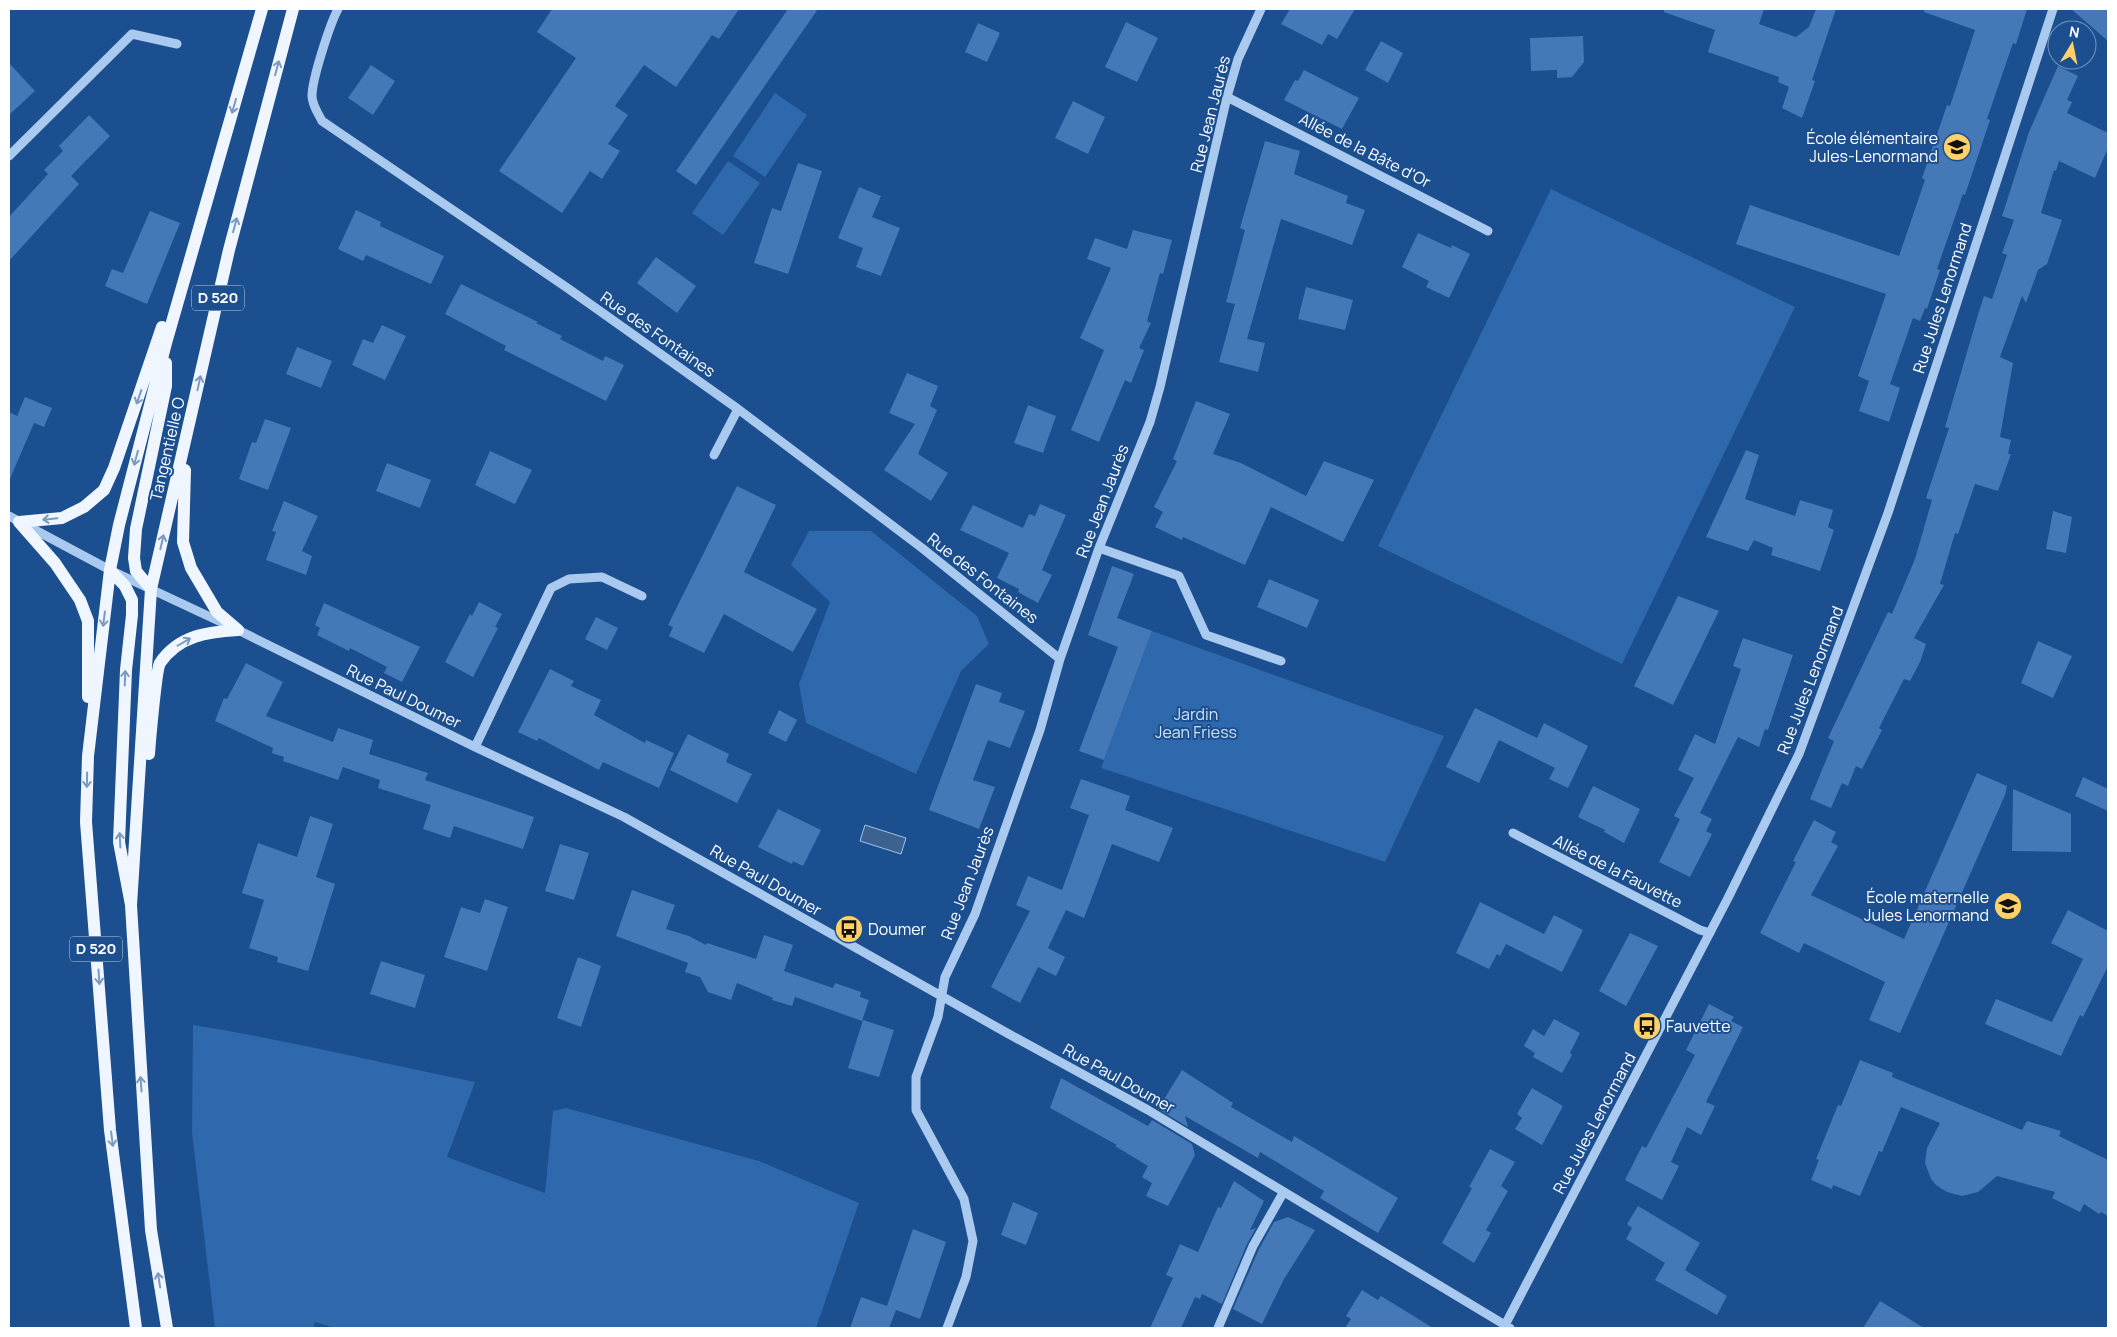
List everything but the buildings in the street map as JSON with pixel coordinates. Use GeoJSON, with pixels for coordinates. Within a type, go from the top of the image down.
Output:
{"type":"FeatureCollection","features":[{"type":"Feature","properties":{"kind":"main road","name":"Tangentielle O"},"geometry":{"type":"LineString","coordinates":[[110,570],[119,525],[166,343],[262,9]]}},
{"type":"Feature","properties":{"kind":"main road","name":"Tangentielle O"},"geometry":{"type":"LineString","coordinates":[[131,905],[151,589],[186,444],[228,250],[293,9]]}},
{"type":"Feature","properties":{"kind":"main road","name":"D 520"},"geometry":{"type":"LineString","coordinates":[[14,519],[62,518],[84,507],[104,490],[114,468],[181,272],[198,237]]}},
{"type":"Feature","properties":{"kind":"main road","name":"D 520"},"geometry":{"type":"LineString","coordinates":[[151,589],[136,571],[134,558],[135,539],[166,386],[166,343]]}},
{"type":"Feature","properties":{"kind":"main road"},"geometry":{"type":"LineString","coordinates":[[186,444],[183,542],[191,568],[216,612],[238,630]]}},
{"type":"Feature","properties":{"kind":"main road","name":"D 520"},"geometry":{"type":"LineString","coordinates":[[14,519],[68,580],[80,600],[88,621],[86,822],[110,1130],[136,1328]]}},
{"type":"Feature","properties":{"kind":"main road","name":"D 520"},"geometry":{"type":"LineString","coordinates":[[88,756],[110,570]]}},
{"type":"Feature","properties":{"kind":"main road","name":"D 520"},"geometry":{"type":"LineString","coordinates":[[110,570],[125,586],[132,600],[126,670],[119,842],[131,905],[151,1230],[167,1328]]}},
{"type":"Feature","properties":{"kind":"main road"},"geometry":{"type":"LineString","coordinates":[[131,905],[159,664],[186,640],[206,632],[238,630]]}},
{"type":"Feature","properties":{"kind":"street","name":"Rue des Fontaines"},"geometry":{"type":"LineString","coordinates":[[338,9],[332,20],[313,84],[312,97],[322,121],[566,287],[738,409],[922,548],[1060,659]]}},
{"type":"Feature","properties":{"kind":"street","name":"Rue Jean Jaurès"},"geometry":{"type":"LineString","coordinates":[[947,1328],[966,1276],[974,1241],[964,1199],[916,1110],[916,1077],[938,1017],[945,977],[975,914],[1040,730],[1060,659],[1099,548],[1150,422],[1227,97],[1238,59],[1261,9]]}},
{"type":"Feature","properties":{"kind":"street","name":"Rue Jules Lenormand"},"geometry":{"type":"LineString","coordinates":[[1508,1326],[1710,934],[1803,744],[1888,513],[2053,9]]}},
{"type":"Feature","properties":{"kind":"street"},"geometry":{"type":"LineString","coordinates":[[9,156],[132,34],[177,44]]}},
{"type":"Feature","properties":{"kind":"street","name":"Allée de la Bâte d'Or"},"geometry":{"type":"LineString","coordinates":[[1227,97],[1488,231]]}},
{"type":"Feature","properties":{"kind":"street"},"geometry":{"type":"LineString","coordinates":[[714,455],[738,409]]}},
{"type":"Feature","properties":{"kind":"street","name":"Rue Paul Doumer"},"geometry":{"type":"LineString","coordinates":[[14,519],[110,570],[624,817],[1148,1110],[1283,1193],[1508,1326]]}},
{"type":"Feature","properties":{"kind":"street"},"geometry":{"type":"LineString","coordinates":[[1099,548],[1179,576],[1206,635],[1282,661]]}},
{"type":"Feature","properties":{"kind":"street"},"geometry":{"type":"LineString","coordinates":[[475,747],[551,588],[569,579],[602,577],[642,596]]}},
{"type":"Feature","properties":{"kind":"street","name":"Allée de la Fauvette"},"geometry":{"type":"LineString","coordinates":[[1513,833],[1710,934]]}},
{"type":"Feature","properties":{"kind":"street"},"geometry":{"type":"LineString","coordinates":[[1218,1328],[1254,1246],[1283,1193]]}},
{"type":"Feature","properties":{"kind":"green space"},"geometry":{"type":"Polygon","coordinates":[[[775,93],[807,115],[765,177],[733,156],[775,93]]]}},
{"type":"Feature","properties":{"kind":"green space"},"geometry":{"type":"Polygon","coordinates":[[[728,161],[760,183],[723,235],[692,213],[728,161]]]}},
{"type":"Feature","properties":{"kind":"green space"},"geometry":{"type":"Polygon","coordinates":[[[1551,189],[1795,307],[1622,664],[1378,546],[1551,189]]]}},
{"type":"Feature","properties":{"kind":"green space"},"geometry":{"type":"Polygon","coordinates":[[[809,531],[871,531],[977,616],[989,644],[961,671],[916,774],[806,723],[799,684],[830,602],[791,565],[809,531]]]}},
{"type":"Feature","properties":{"kind":"green space","name":"Jardin Jean Friess"},"geometry":{"type":"Polygon","coordinates":[[[1152,631],[1444,736],[1385,862],[1101,768],[1152,631]]]}},
{"type":"Feature","properties":{"kind":"green space"},"geometry":{"type":"Polygon","coordinates":[[[193,1025],[475,1082],[447,1157],[545,1193],[553,1111],[566,1108],[759,1161],[859,1203],[816,1328],[335,1328],[315,1322],[313,1328],[215,1328],[192,1133],[193,1025]]]}},
{"type":"Feature","properties":{"kind":"shaded area"},"geometry":{"type":"Polygon","coordinates":[[[865,825],[906,838],[901,854],[860,841],[865,825]]]}},
{"type":"Feature","properties":{"kind":"place","name":"École élémentaire Jules-Lenormand"},"geometry":{"type":"Point","coordinates":[1957,147]}},
{"type":"Feature","properties":{"kind":"place","name":"École maternelle Jules Lenormand"},"geometry":{"type":"Point","coordinates":[2008,906]}},
{"type":"Feature","properties":{"kind":"place","name":"Doumer"},"geometry":{"type":"Point","coordinates":[849,929]}},
{"type":"Feature","properties":{"kind":"place","name":"Fauvette"},"geometry":{"type":"Point","coordinates":[1647,1026]}}]}
